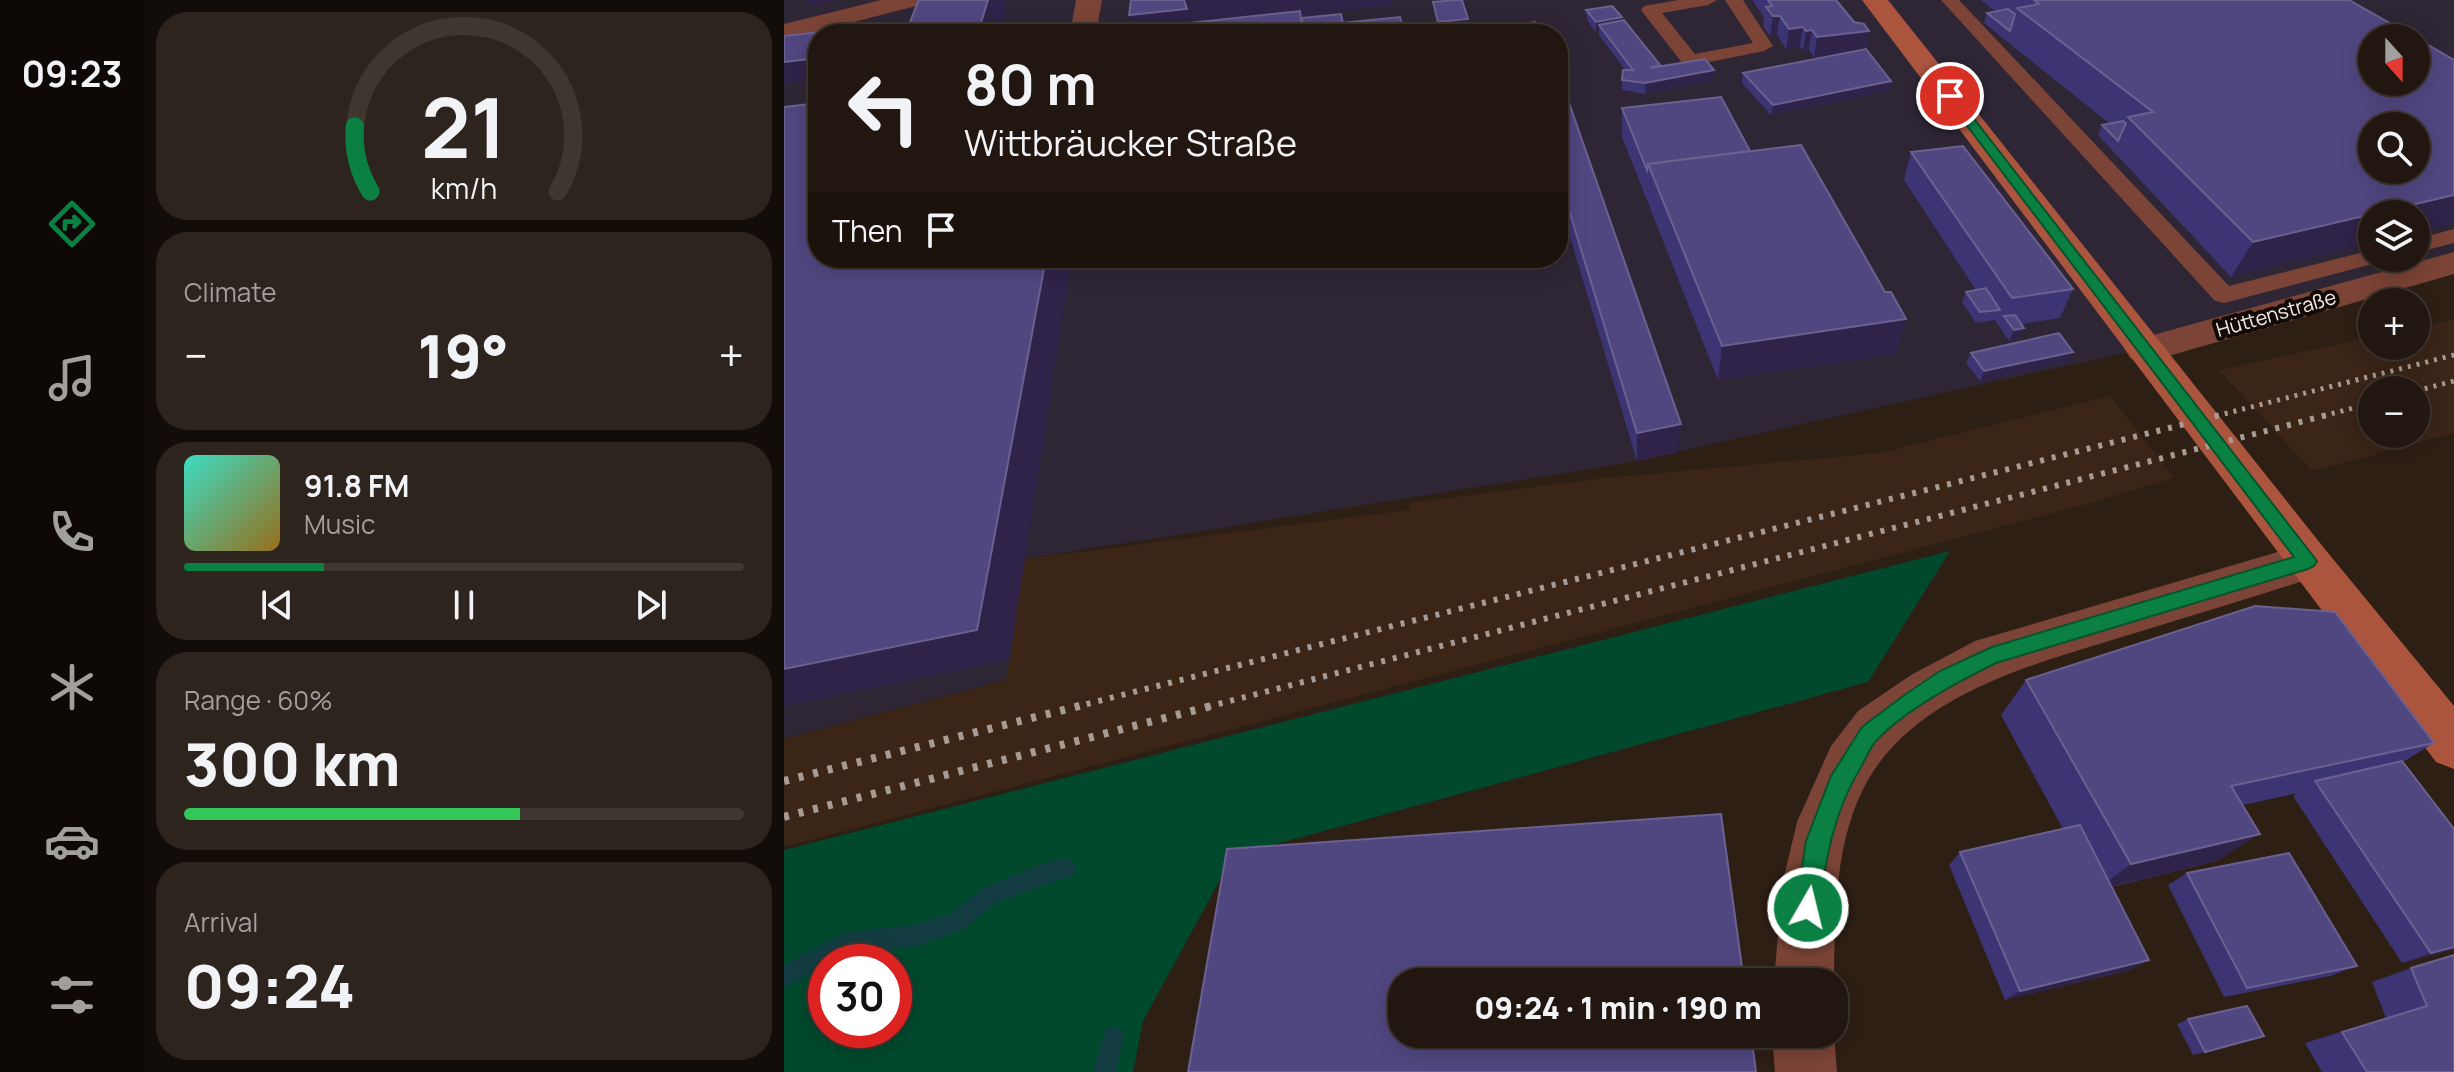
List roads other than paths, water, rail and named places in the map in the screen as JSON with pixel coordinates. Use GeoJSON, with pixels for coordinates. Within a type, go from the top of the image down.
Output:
{"type":"FeatureCollection","features":[{"type":"Feature","properties":{"kind":"main road"},"geometry":{"type":"LineString","coordinates":[[1875,0],[2454,745]]}},
{"type":"Feature","properties":{"kind":"street"},"geometry":{"type":"LineString","coordinates":[[816,24],[911,0]]}},
{"type":"Feature","properties":{"kind":"street"},"geometry":{"type":"LineString","coordinates":[[1085,24],[1089,0]]}},
{"type":"Feature","properties":{"kind":"street"},"geometry":{"type":"LineString","coordinates":[[784,32],[808,26]]}},
{"type":"Feature","properties":{"kind":"street","name":"Hüttenstraße"},"geometry":{"type":"LineString","coordinates":[[2144,350],[2454,263]]}},
{"type":"Feature","properties":{"kind":"street"},"geometry":{"type":"LineString","coordinates":[[1805,968],[1808,908],[1817,841],[1839,783],[1869,734],[1947,677],[1992,656],[2308,561]]}},
{"type":"Feature","properties":{"kind":"street"},"geometry":{"type":"LineString","coordinates":[[1804,1048],[1806,1072]]}},
{"type":"Feature","properties":{"kind":"lane"},"geometry":{"type":"LineString","coordinates":[[1708,0],[1650,10],[1690,60],[1764,46],[1734,0]]}},
{"type":"Feature","properties":{"kind":"lane"},"geometry":{"type":"LineString","coordinates":[[1950,0],[2224,295],[2358,261]]}},
{"type":"Feature","properties":{"kind":"lane"},"geometry":{"type":"LineString","coordinates":[[2430,242],[2454,236]]}},
{"type":"Feature","properties":{"kind":"waterway"},"geometry":{"type":"LineString","coordinates":[[784,977],[844,944],[919,935],[958,921],[990,895],[1066,868]]}},
{"type":"Feature","properties":{"kind":"waterway"},"geometry":{"type":"LineString","coordinates":[[1104,1072],[1113,1038]]}},
{"type":"Feature","properties":{"kind":"railway"},"geometry":{"type":"LineString","coordinates":[[2216,416],[2454,355]]}},
{"type":"Feature","properties":{"kind":"railway"},"geometry":{"type":"LineString","coordinates":[[2430,387],[2454,381]]}},
{"type":"Feature","properties":{"kind":"railway"},"geometry":{"type":"LineString","coordinates":[[2323,416],[2358,407]]}},
{"type":"Feature","properties":{"kind":"railway"},"geometry":{"type":"LineString","coordinates":[[1075,707],[2224,414]]}},
{"type":"Feature","properties":{"kind":"railway"},"geometry":{"type":"LineString","coordinates":[[1207,707],[2331,414]]}},
{"type":"Feature","properties":{"kind":"railway"},"geometry":{"type":"LineString","coordinates":[[784,781],[1083,705]]}},
{"type":"Feature","properties":{"kind":"railway"},"geometry":{"type":"LineString","coordinates":[[784,817],[1215,705]]}}]}
